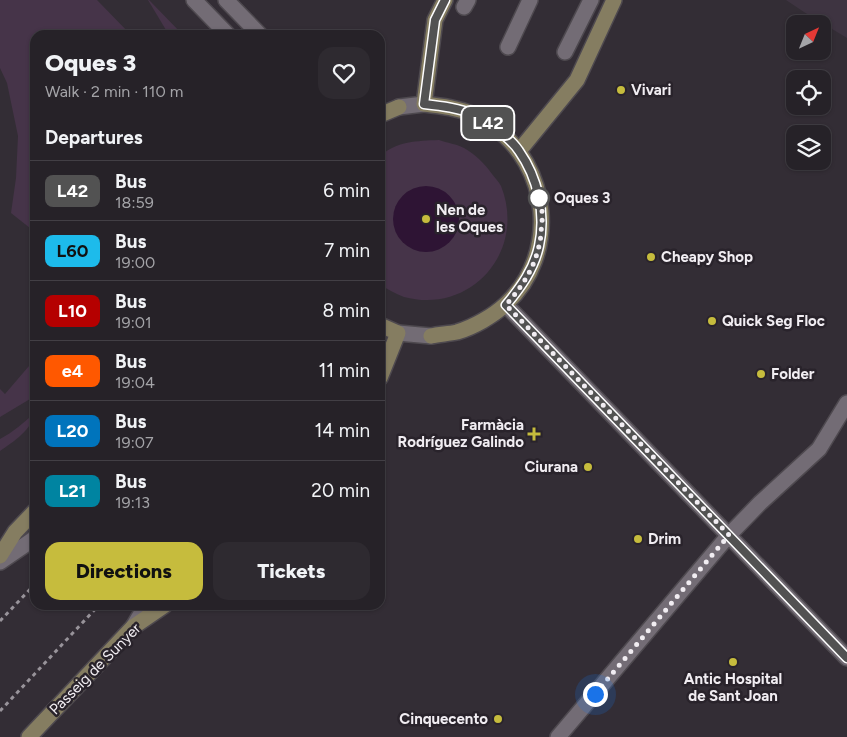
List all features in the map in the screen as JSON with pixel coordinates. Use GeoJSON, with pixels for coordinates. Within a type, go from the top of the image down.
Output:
{"type":"FeatureCollection","features":[{"type":"Feature","properties":{"kind":"street"},"geometry":{"type":"LineString","coordinates":[[194,0],[223,30]]}},
{"type":"Feature","properties":{"kind":"street"},"geometry":{"type":"LineString","coordinates":[[226,0],[255,30]]}},
{"type":"Feature","properties":{"kind":"street"},"geometry":{"type":"LineString","coordinates":[[424,104],[435,20],[445,0]]}},
{"type":"Feature","properties":{"kind":"street"},"geometry":{"type":"LineString","coordinates":[[508,47],[530,0]]}},
{"type":"Feature","properties":{"kind":"street"},"geometry":{"type":"LineString","coordinates":[[565,52],[591,0]]}},
{"type":"Feature","properties":{"kind":"street"},"geometry":{"type":"LineString","coordinates":[[519,151],[577,80],[614,0]]}},
{"type":"Feature","properties":{"kind":"street"},"geometry":{"type":"LineString","coordinates":[[385,113],[399,107],[424,104],[451,107],[477,116],[500,131],[519,151],[534,180],[542,212],[539,246],[534,262],[527,278],[506,305],[483,321],[458,332],[431,336],[398,333],[385,327]]}},
{"type":"Feature","properties":{"kind":"street"},"geometry":{"type":"LineString","coordinates":[[506,305],[847,658]]}},
{"type":"Feature","properties":{"kind":"street"},"geometry":{"type":"LineString","coordinates":[[385,366],[398,333]]}},
{"type":"Feature","properties":{"kind":"street"},"geometry":{"type":"LineString","coordinates":[[558,737],[729,535],[760,503],[819,449],[847,403]]}},
{"type":"Feature","properties":{"kind":"street"},"geometry":{"type":"LineString","coordinates":[[0,556],[15,532],[30,516]]}},
{"type":"Feature","properties":{"kind":"street"},"geometry":{"type":"LineString","coordinates":[[0,562],[30,541]]}},
{"type":"Feature","properties":{"kind":"street"},"geometry":{"type":"LineString","coordinates":[[133,627],[143,610]]}},
{"type":"Feature","properties":{"kind":"street","name":"Passeig de Sunyer"},"geometry":{"type":"LineString","coordinates":[[28,737],[133,627],[158,610]]}},
{"type":"Feature","properties":{"kind":"path"},"geometry":{"type":"LineString","coordinates":[[0,621],[30,589]]}},
{"type":"Feature","properties":{"kind":"path"},"geometry":{"type":"LineString","coordinates":[[0,712],[94,610]]}},
{"type":"Feature","properties":{"kind":"shaded area"},"geometry":{"type":"Polygon","coordinates":[[[0,0],[97,0],[126,30],[30,30],[30,228],[11,213],[16,178],[18,136],[7,83],[0,68],[0,0]]]}},
{"type":"Feature","properties":{"kind":"shaded area"},"geometry":{"type":"Polygon","coordinates":[[[148,0],[178,30],[166,30],[148,0]]]}},
{"type":"Feature","properties":{"kind":"shaded area"},"geometry":{"type":"Polygon","coordinates":[[[786,0],[847,0],[847,38],[831,28],[831,15],[809,15],[786,0]]]}},
{"type":"Feature","properties":{"kind":"shaded area"},"geometry":{"type":"Polygon","coordinates":[[[439,140],[461,147],[472,153],[483,163],[501,186],[507,210],[506,233],[499,254],[487,273],[471,287],[451,296],[428,300],[404,297],[385,288],[385,152],[394,147],[415,142],[439,140]]]}},
{"type":"Feature","properties":{"kind":"shaded area"},"geometry":{"type":"Polygon","coordinates":[[[419,186],[433,186],[445,191],[454,200],[459,212],[457,232],[450,243],[433,252],[419,252],[407,247],[398,238],[393,226],[393,212],[398,200],[407,191],[419,186]]]}},
{"type":"Feature","properties":{"kind":"shaded area"},"geometry":{"type":"Polygon","coordinates":[[[30,365],[30,399],[0,417],[0,389],[5,394],[30,365]]]}},
{"type":"Feature","properties":{"kind":"shaded area"},"geometry":{"type":"Polygon","coordinates":[[[30,416],[30,425],[0,451],[0,439],[30,416]]]}},
{"type":"Feature","properties":{"kind":"bus line","name":"L42"},"geometry":{"type":"LineString","coordinates":[[445,0],[435,20],[424,104],[451,107],[477,116],[500,131],[519,151],[534,180],[542,212],[539,246],[534,262],[527,278],[506,305],[847,658]]}},
{"type":"Feature","properties":{"kind":"place","name":"Vivari"},"geometry":{"type":"Point","coordinates":[621,90]}},
{"type":"Feature","properties":{"kind":"place","name":"Oques 3"},"geometry":{"type":"Point","coordinates":[539,198]}},
{"type":"Feature","properties":{"kind":"place","name":"Nen de les Oques"},"geometry":{"type":"Point","coordinates":[426,219]}},
{"type":"Feature","properties":{"kind":"place","name":"Cheapy Shop"},"geometry":{"type":"Point","coordinates":[651,257]}},
{"type":"Feature","properties":{"kind":"place","name":"Quick Seg Floc"},"geometry":{"type":"Point","coordinates":[712,321]}},
{"type":"Feature","properties":{"kind":"place","name":"Folder"},"geometry":{"type":"Point","coordinates":[761,374]}},
{"type":"Feature","properties":{"kind":"place","name":"Farmàcia Rodríguez Galindo"},"geometry":{"type":"Point","coordinates":[534,434]}},
{"type":"Feature","properties":{"kind":"place","name":"Ciurana"},"geometry":{"type":"Point","coordinates":[588,467]}},
{"type":"Feature","properties":{"kind":"place","name":"Drim"},"geometry":{"type":"Point","coordinates":[638,539]}},
{"type":"Feature","properties":{"kind":"place","name":"Antic Hospital de Sant Joan"},"geometry":{"type":"Point","coordinates":[733,662]}},
{"type":"Feature","properties":{"kind":"place","name":"Cinquecento"},"geometry":{"type":"Point","coordinates":[498,719]}},
{"type":"Feature","properties":{"kind":"route"},"geometry":{"type":"LineString","coordinates":[[539,198],[538,196],[542,212],[539,246],[527,278],[506,305],[729,535],[595,694]]}}]}
